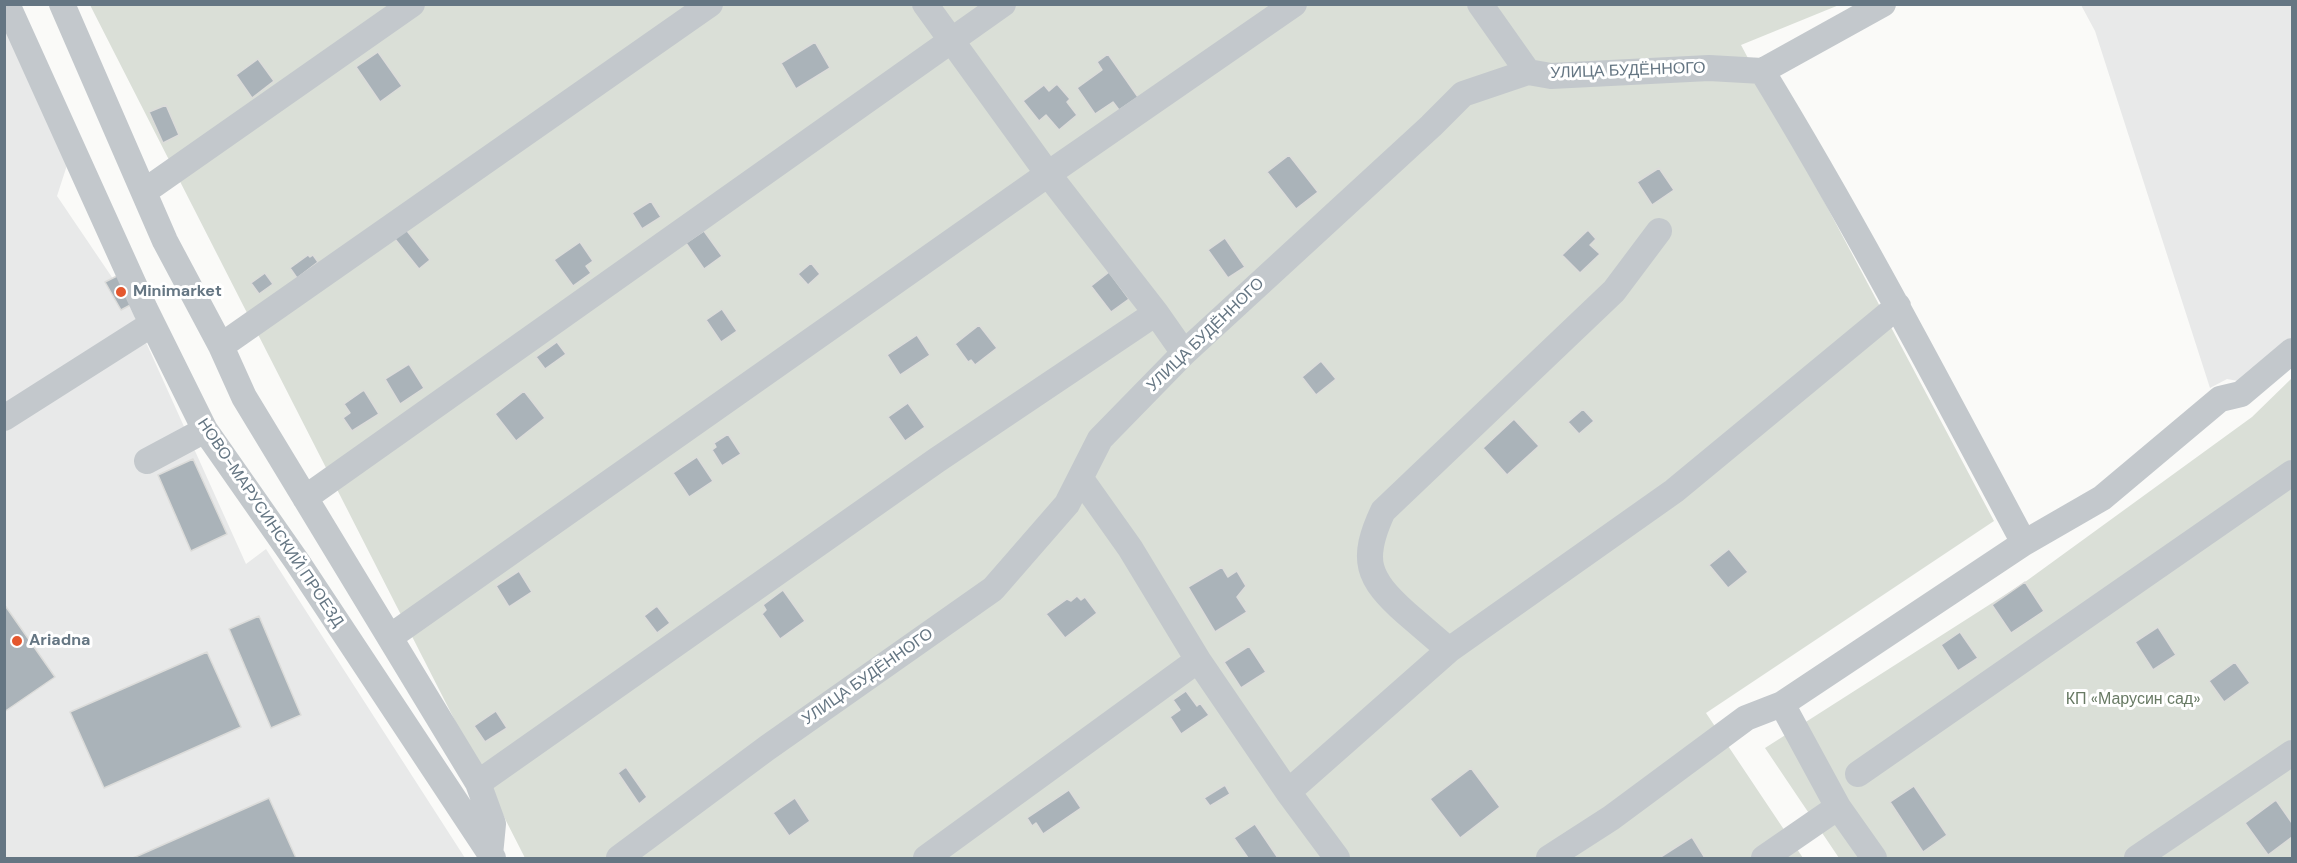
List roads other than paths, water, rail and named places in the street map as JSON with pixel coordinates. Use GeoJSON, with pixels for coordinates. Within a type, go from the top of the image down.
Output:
{"type":"FeatureCollection","features":[{"type":"Feature","properties":{"kind":"street","name":"НОВО-МАРУСИНСКИЙ ПРОЕЗД"},"geometry":{"type":"LineString","coordinates":[[7,4],[152,324],[205,430],[298,563],[492,856]]}},
{"type":"Feature","properties":{"kind":"street"},"geometry":{"type":"LineString","coordinates":[[145,191],[412,4]]}},
{"type":"Feature","properties":{"kind":"street"},"geometry":{"type":"LineString","coordinates":[[221,346],[711,4]]}},
{"type":"Feature","properties":{"kind":"street"},"geometry":{"type":"LineString","coordinates":[[925,4],[1048,174],[1156,313],[1184,353]]}},
{"type":"Feature","properties":{"kind":"street"},"geometry":{"type":"LineString","coordinates":[[305,498],[1003,4]]}},
{"type":"Feature","properties":{"kind":"street"},"geometry":{"type":"LineString","coordinates":[[390,637],[1048,174],[1294,4]]}},
{"type":"Feature","properties":{"kind":"street"},"geometry":{"type":"LineString","coordinates":[[1480,4],[1528,72]]}},
{"type":"Feature","properties":{"kind":"street"},"geometry":{"type":"LineString","coordinates":[[1883,4],[1762,71],[1811,152],[1898,306],[2024,543]]}},
{"type":"Feature","properties":{"kind":"street"},"geometry":{"type":"LineString","coordinates":[[70,8],[165,241],[221,346],[244,397],[478,783],[493,824],[492,856]]}},
{"type":"Feature","properties":{"kind":"street","name":"УЛИЦА БУДЁННОГО"},"geometry":{"type":"LineString","coordinates":[[619,858],[993,588],[1066,504],[1100,439],[1184,353],[1463,94],[1528,72],[1551,76],[1709,68],[1762,71]]}},
{"type":"Feature","properties":{"kind":"street"},"geometry":{"type":"LineString","coordinates":[[1449,650],[1390,598],[1375,581],[1369,558],[1374,531],[1383,511],[1614,291],[1659,231]]}},
{"type":"Feature","properties":{"kind":"street"},"geometry":{"type":"LineString","coordinates":[[1288,792],[1449,650],[1674,491],[1898,306]]}},
{"type":"Feature","properties":{"kind":"street"},"geometry":{"type":"LineString","coordinates":[[478,783],[938,460],[1156,313]]}},
{"type":"Feature","properties":{"kind":"street"},"geometry":{"type":"LineString","coordinates":[[4,418],[152,324]]}},
{"type":"Feature","properties":{"kind":"street"},"geometry":{"type":"LineString","coordinates":[[1548,858],[1611,818],[1746,718],[1782,704],[2024,543],[2102,498],[2220,399],[2241,394],[2292,351]]}},
{"type":"Feature","properties":{"kind":"street"},"geometry":{"type":"LineString","coordinates":[[147,461],[205,430]]}},
{"type":"Feature","properties":{"kind":"street"},"geometry":{"type":"LineString","coordinates":[[1858,774],[2292,473]]}},
{"type":"Feature","properties":{"kind":"street"},"geometry":{"type":"LineString","coordinates":[[1081,479],[1130,548],[1198,660],[1288,792],[1326,854]]}},
{"type":"Feature","properties":{"kind":"street"},"geometry":{"type":"LineString","coordinates":[[926,858],[1198,660]]}},
{"type":"Feature","properties":{"kind":"street"},"geometry":{"type":"LineString","coordinates":[[1782,704],[1838,807],[1874,858]]}},
{"type":"Feature","properties":{"kind":"street"},"geometry":{"type":"LineString","coordinates":[[2136,858],[2292,753]]}},
{"type":"Feature","properties":{"kind":"street"},"geometry":{"type":"LineString","coordinates":[[1764,858],[1838,807]]}},
{"type":"Feature","properties":{"kind":"place","name":"Minimarket"},"geometry":{"type":"Point","coordinates":[121,292]}},
{"type":"Feature","properties":{"kind":"place","name":"Ariadna"},"geometry":{"type":"Point","coordinates":[17,641]}},
{"type":"Feature","properties":{"kind":"park label","name":"КП «Марусин сад»"},"geometry":{"type":"Point","coordinates":[2133,700]}}]}
